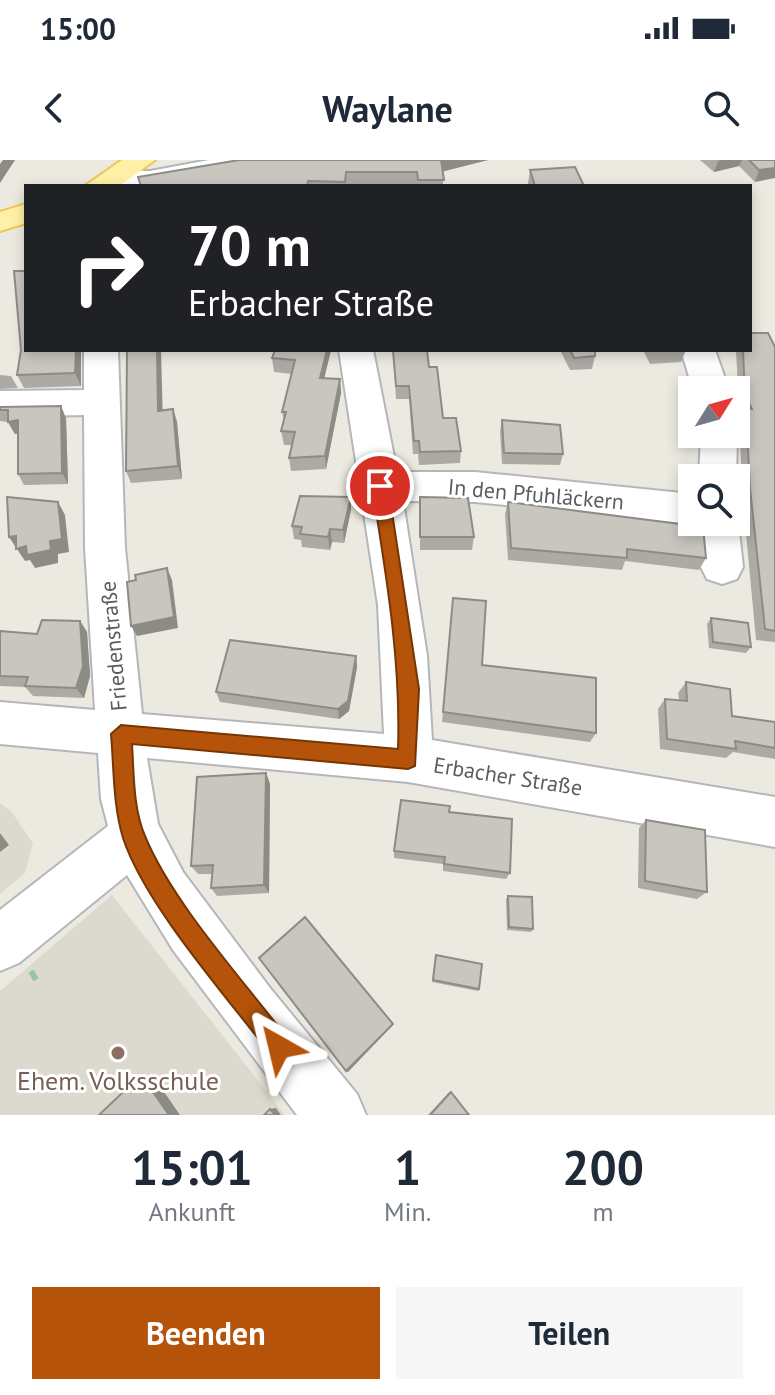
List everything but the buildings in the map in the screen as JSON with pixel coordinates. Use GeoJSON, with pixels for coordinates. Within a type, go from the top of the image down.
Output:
{"type":"FeatureCollection","features":[{"type":"Feature","properties":{"kind":"main road"},"geometry":{"type":"LineString","coordinates":[[0,222],[24,214]]}},
{"type":"Feature","properties":{"kind":"street"},"geometry":{"type":"LineString","coordinates":[[120,177],[162,177],[255,160]]}},
{"type":"Feature","properties":{"kind":"street","name":"Friedenstraße"},"geometry":{"type":"LineString","coordinates":[[101,352],[105,548],[126,799],[134,837],[161,891],[279,1047],[336,1115]]}},
{"type":"Feature","properties":{"kind":"street"},"geometry":{"type":"LineString","coordinates":[[356,352],[404,635],[409,689],[408,759]]}},
{"type":"Feature","properties":{"kind":"street"},"geometry":{"type":"LineString","coordinates":[[699,352],[706,376]]}},
{"type":"Feature","properties":{"kind":"street"},"geometry":{"type":"LineString","coordinates":[[0,404],[100,402]]}},
{"type":"Feature","properties":{"kind":"street","name":"In den Pfuhläckern"},"geometry":{"type":"LineString","coordinates":[[380,486],[491,488],[678,508]]}},
{"type":"Feature","properties":{"kind":"street"},"geometry":{"type":"LineString","coordinates":[[719,536],[722,567]]}},
{"type":"Feature","properties":{"kind":"street","name":"Erbacher Straße"},"geometry":{"type":"LineString","coordinates":[[0,723],[408,759],[775,822]]}},
{"type":"Feature","properties":{"kind":"street"},"geometry":{"type":"LineString","coordinates":[[0,944],[134,837]]}},
{"type":"Feature","properties":{"kind":"shaded area"},"geometry":{"type":"Polygon","coordinates":[[[0,803],[11,811],[33,843],[25,873],[0,894],[0,803]]]}},
{"type":"Feature","properties":{"kind":"shaded area","name":"Ehem. Volksschule"},"geometry":{"type":"Polygon","coordinates":[[[112,895],[285,1115],[0,1115],[0,991],[112,895]]]}},
{"type":"Feature","properties":{"kind":"place","name":"Ehem. Volksschule"},"geometry":{"type":"Point","coordinates":[118,1053]}},
{"type":"Feature","properties":{"kind":"route"},"geometry":{"type":"LineString","coordinates":[[279,1047],[161,891],[134,837],[126,799],[121,734],[408,759],[409,689],[404,635],[380,486]]}}]}
